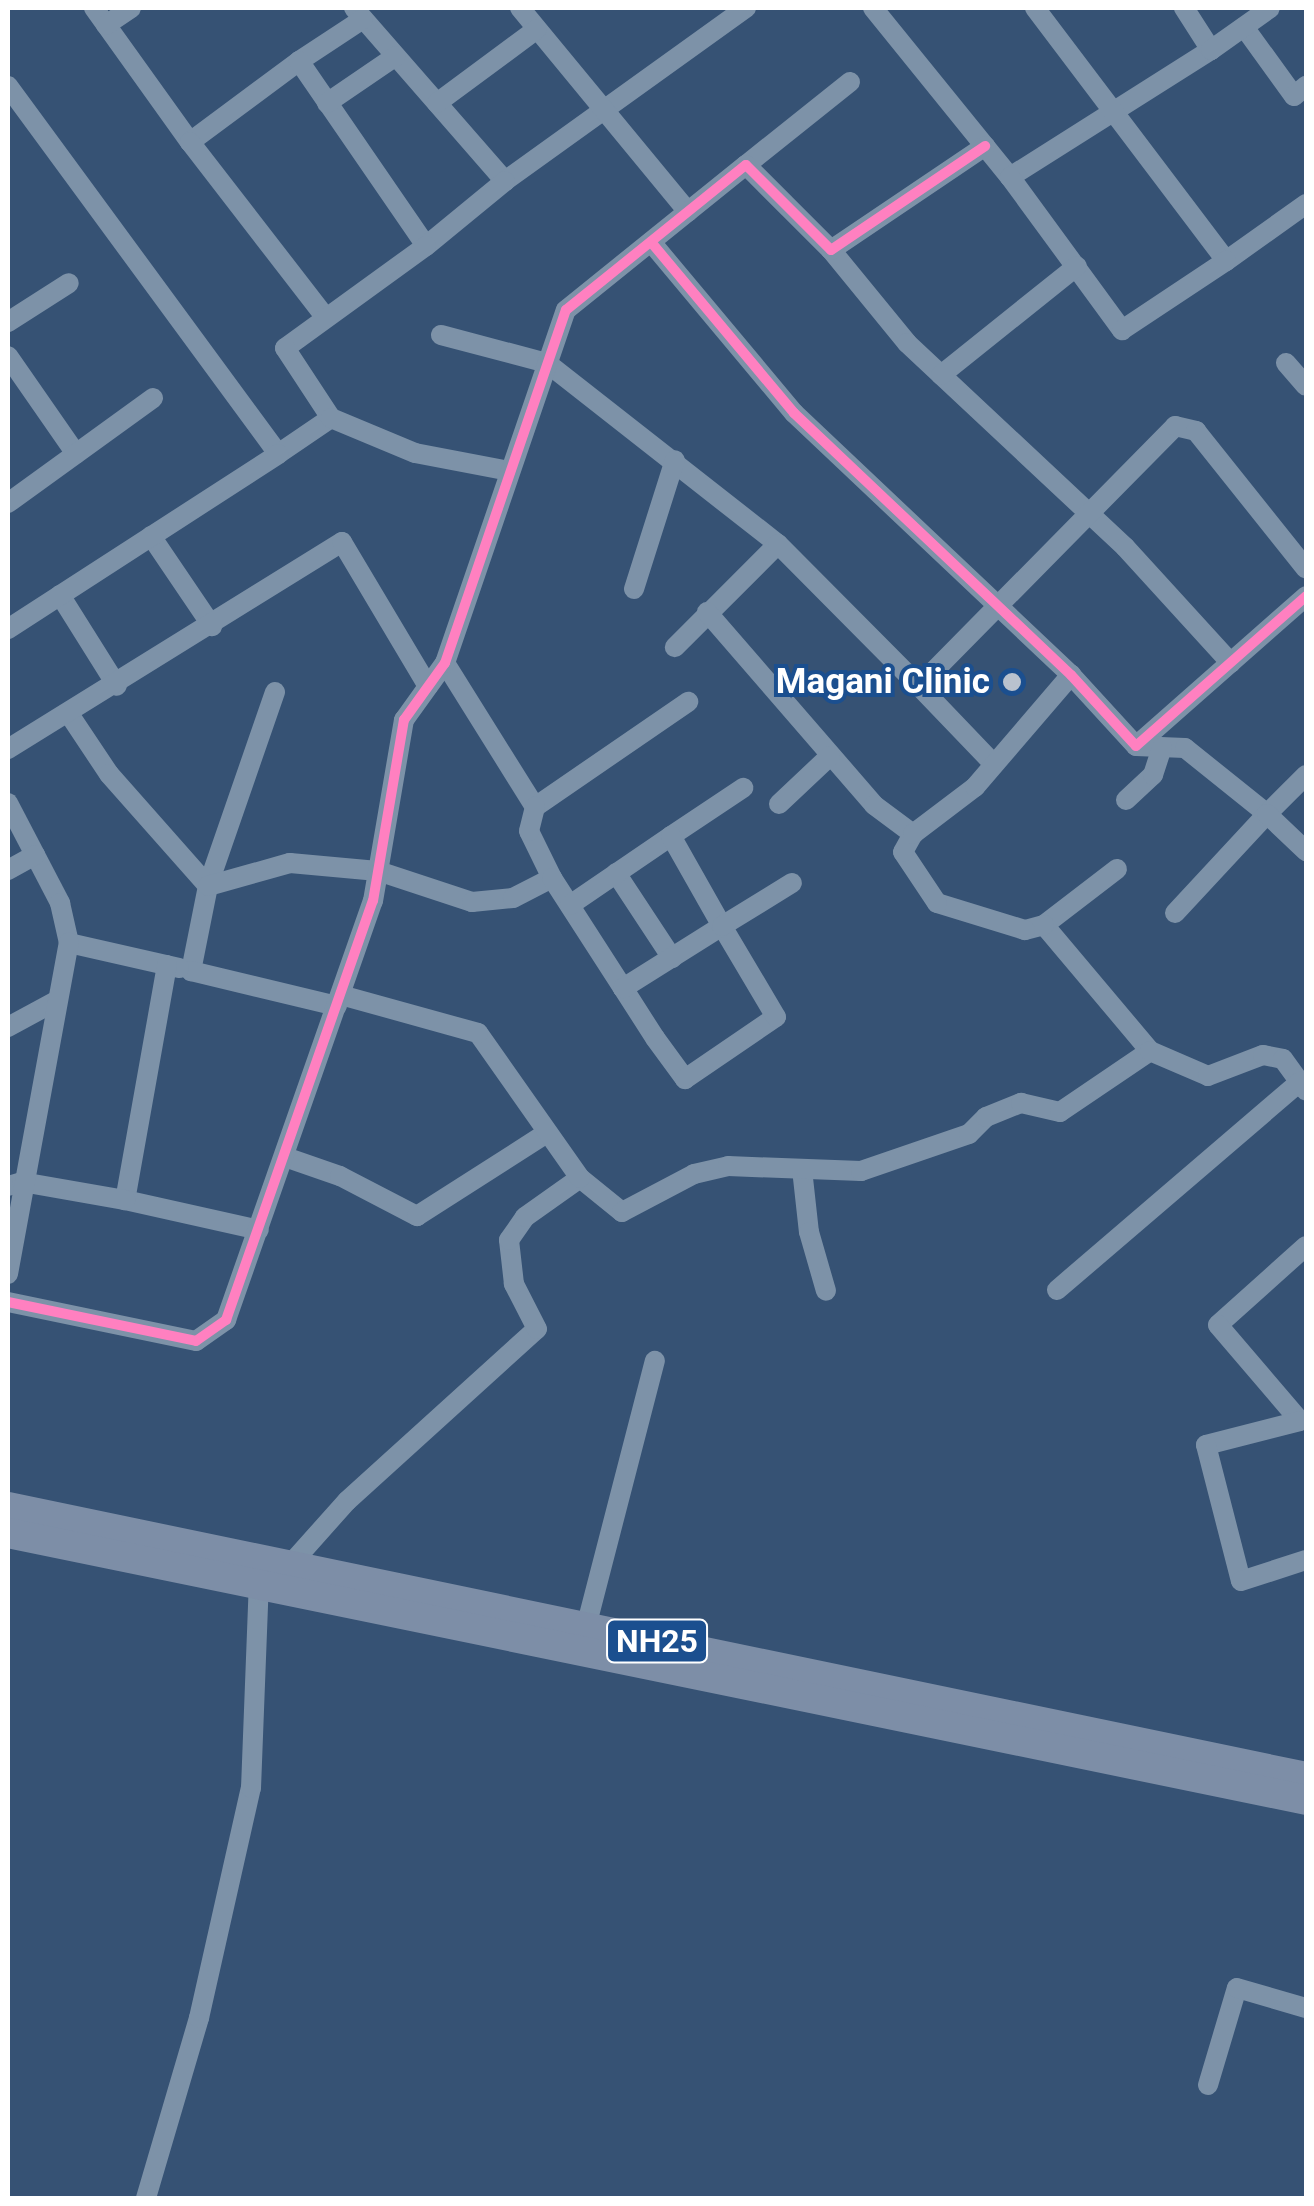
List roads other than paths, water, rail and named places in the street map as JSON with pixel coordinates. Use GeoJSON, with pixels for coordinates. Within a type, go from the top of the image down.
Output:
{"type":"FeatureCollection","features":[{"type":"Feature","properties":{"kind":"main road","name":"NH25"},"geometry":{"type":"LineString","coordinates":[[8,1508],[1306,1777]]}},
{"type":"Feature","properties":{"kind":"main road","name":"NH25"},"geometry":{"type":"LineString","coordinates":[[8,1533],[1306,1800]]}},
{"type":"Feature","properties":{"kind":"street"},"geometry":{"type":"LineString","coordinates":[[131,8],[100,16],[190,142],[326,318]]}},
{"type":"Feature","properties":{"kind":"street"},"geometry":{"type":"LineString","coordinates":[[509,471],[414,453],[331,418],[285,348],[426,246],[505,181],[746,8]]}},
{"type":"Feature","properties":{"kind":"street"},"geometry":{"type":"LineString","coordinates":[[872,8],[1010,177],[1122,330],[1306,204]]}},
{"type":"Feature","properties":{"kind":"street"},"geometry":{"type":"LineString","coordinates":[[1035,8],[1226,261]]}},
{"type":"Feature","properties":{"kind":"street"},"geometry":{"type":"LineString","coordinates":[[1184,8],[1210,50]]}},
{"type":"Feature","properties":{"kind":"street"},"geometry":{"type":"LineString","coordinates":[[1010,177],[1270,8]]}},
{"type":"Feature","properties":{"kind":"street"},"geometry":{"type":"LineString","coordinates":[[190,142],[358,13],[505,181]]}},
{"type":"Feature","properties":{"kind":"street"},"geometry":{"type":"LineString","coordinates":[[437,103],[531,15],[688,212]]}},
{"type":"Feature","properties":{"kind":"street"},"geometry":{"type":"LineString","coordinates":[[1244,27],[1294,96],[1306,86]]}},
{"type":"Feature","properties":{"kind":"street"},"geometry":{"type":"LineString","coordinates":[[327,103],[396,56]]}},
{"type":"Feature","properties":{"kind":"street"},"geometry":{"type":"LineString","coordinates":[[298,61],[426,246]]}},
{"type":"Feature","properties":{"kind":"street"},"geometry":{"type":"LineString","coordinates":[[8,1302],[196,1341],[226,1320],[339,1001],[378,871],[404,720],[445,664],[566,310],[850,82]]}},
{"type":"Feature","properties":{"kind":"street"},"geometry":{"type":"LineString","coordinates":[[8,86],[278,454]]}},
{"type":"Feature","properties":{"kind":"street"},"geometry":{"type":"LineString","coordinates":[[830,250],[985,146]]}},
{"type":"Feature","properties":{"kind":"street"},"geometry":{"type":"LineString","coordinates":[[746,166],[830,250],[941,375],[1200,622],[1231,663]]}},
{"type":"Feature","properties":{"kind":"street"},"geometry":{"type":"LineString","coordinates":[[651,242],[794,413],[1071,675],[1136,746],[1185,748],[1306,851]]}},
{"type":"Feature","properties":{"kind":"street"},"geometry":{"type":"LineString","coordinates":[[941,375],[1077,266]]}},
{"type":"Feature","properties":{"kind":"street"},"geometry":{"type":"LineString","coordinates":[[8,322],[69,283]]}},
{"type":"Feature","properties":{"kind":"street"},"geometry":{"type":"LineString","coordinates":[[441,335],[547,364],[676,460],[778,544],[991,761]]}},
{"type":"Feature","properties":{"kind":"street"},"geometry":{"type":"LineString","coordinates":[[8,356],[76,454]]}},
{"type":"Feature","properties":{"kind":"street"},"geometry":{"type":"LineString","coordinates":[[1286,363],[1306,386]]}},
{"type":"Feature","properties":{"kind":"street"},"geometry":{"type":"LineString","coordinates":[[8,503],[154,398]]}},
{"type":"Feature","properties":{"kind":"street"},"geometry":{"type":"LineString","coordinates":[[8,629],[331,418]]}},
{"type":"Feature","properties":{"kind":"street"},"geometry":{"type":"LineString","coordinates":[[919,686],[1175,426],[1196,431],[1306,568]]}},
{"type":"Feature","properties":{"kind":"street"},"geometry":{"type":"LineString","coordinates":[[634,589],[676,460]]}},
{"type":"Feature","properties":{"kind":"street"},"geometry":{"type":"LineString","coordinates":[[151,536],[212,626]]}},
{"type":"Feature","properties":{"kind":"street"},"geometry":{"type":"LineString","coordinates":[[8,749],[118,686],[342,542],[428,686]]}},
{"type":"Feature","properties":{"kind":"street"},"geometry":{"type":"LineString","coordinates":[[675,648],[778,544]]}},
{"type":"Feature","properties":{"kind":"street"},"geometry":{"type":"LineString","coordinates":[[60,595],[118,686]]}},
{"type":"Feature","properties":{"kind":"street"},"geometry":{"type":"LineString","coordinates":[[1136,746],[1306,596]]}},
{"type":"Feature","properties":{"kind":"street"},"geometry":{"type":"LineString","coordinates":[[707,612],[874,806],[913,834]]}},
{"type":"Feature","properties":{"kind":"street"},"geometry":{"type":"LineString","coordinates":[[445,664],[535,807]]}},
{"type":"Feature","properties":{"kind":"street"},"geometry":{"type":"LineString","coordinates":[[1071,675],[991,761],[975,787],[913,834],[904,852],[937,902],[1025,930],[1044,925],[1117,870]]}},
{"type":"Feature","properties":{"kind":"street"},"geometry":{"type":"LineString","coordinates":[[190,971],[208,886],[275,692]]}},
{"type":"Feature","properties":{"kind":"street"},"geometry":{"type":"LineString","coordinates":[[671,836],[776,1017],[685,1079],[552,878],[529,831],[535,807],[688,702]]}},
{"type":"Feature","properties":{"kind":"street"},"geometry":{"type":"LineString","coordinates":[[69,714],[109,774],[208,886]]}},
{"type":"Feature","properties":{"kind":"street"},"geometry":{"type":"LineString","coordinates":[[1126,800],[1153,775],[1162,747]]}},
{"type":"Feature","properties":{"kind":"street"},"geometry":{"type":"LineString","coordinates":[[779,804],[830,756]]}},
{"type":"Feature","properties":{"kind":"street"},"geometry":{"type":"LineString","coordinates":[[1176,912],[1306,775]]}},
{"type":"Feature","properties":{"kind":"street"},"geometry":{"type":"LineString","coordinates":[[570,905],[743,788]]}},
{"type":"Feature","properties":{"kind":"street"},"geometry":{"type":"LineString","coordinates":[[8,803],[60,903],[69,943],[15,1184],[8,1274]]}},
{"type":"Feature","properties":{"kind":"street"},"geometry":{"type":"LineString","coordinates":[[8,870],[35,855]]}},
{"type":"Feature","properties":{"kind":"street"},"geometry":{"type":"LineString","coordinates":[[208,886],[290,863],[378,871],[490,904],[552,878]]}},
{"type":"Feature","properties":{"kind":"street"},"geometry":{"type":"LineString","coordinates":[[616,873],[672,958]]}},
{"type":"Feature","properties":{"kind":"street"},"geometry":{"type":"LineString","coordinates":[[623,988],[792,884]]}},
{"type":"Feature","properties":{"kind":"street"},"geometry":{"type":"LineString","coordinates":[[1044,925],[1150,1051],[1208,1076],[1263,1055],[1282,1059],[1303,1087],[1056,1290]]}},
{"type":"Feature","properties":{"kind":"street"},"geometry":{"type":"LineString","coordinates":[[69,943],[478,1033],[580,1178],[622,1212],[711,1170],[861,1171],[904,1160],[969,1134],[986,1118],[1021,1103],[1060,1112],[1150,1051]]}},
{"type":"Feature","properties":{"kind":"street"},"geometry":{"type":"LineString","coordinates":[[125,1200],[167,966]]}},
{"type":"Feature","properties":{"kind":"street"},"geometry":{"type":"LineString","coordinates":[[8,1027],[54,1002]]}},
{"type":"Feature","properties":{"kind":"street"},"geometry":{"type":"LineString","coordinates":[[286,1157],[340,1176],[417,1216],[547,1133]]}},
{"type":"Feature","properties":{"kind":"street"},"geometry":{"type":"LineString","coordinates":[[802,1169],[809,1232],[826,1291]]}},
{"type":"Feature","properties":{"kind":"street"},"geometry":{"type":"LineString","coordinates":[[289,1566],[347,1501],[538,1330],[514,1284],[509,1240],[525,1217],[580,1178]]}},
{"type":"Feature","properties":{"kind":"street"},"geometry":{"type":"LineString","coordinates":[[15,1184],[125,1200],[258,1230]]}},
{"type":"Feature","properties":{"kind":"street"},"geometry":{"type":"LineString","coordinates":[[1306,1246],[1218,1326],[1305,1424],[1206,1445],[1241,1581],[1306,1560]]}},
{"type":"Feature","properties":{"kind":"street"},"geometry":{"type":"LineString","coordinates":[[586,1627],[655,1361]]}},
{"type":"Feature","properties":{"kind":"street"},"geometry":{"type":"LineString","coordinates":[[146,2198],[198,2018],[251,1788],[259,1583]]}},
{"type":"Feature","properties":{"kind":"street"},"geometry":{"type":"LineString","coordinates":[[1208,2084],[1237,1988],[1306,2008]]}},
{"type":"Feature","properties":{"kind":"place","name":"Magani Clinic"},"geometry":{"type":"Point","coordinates":[1012,682]}}]}
